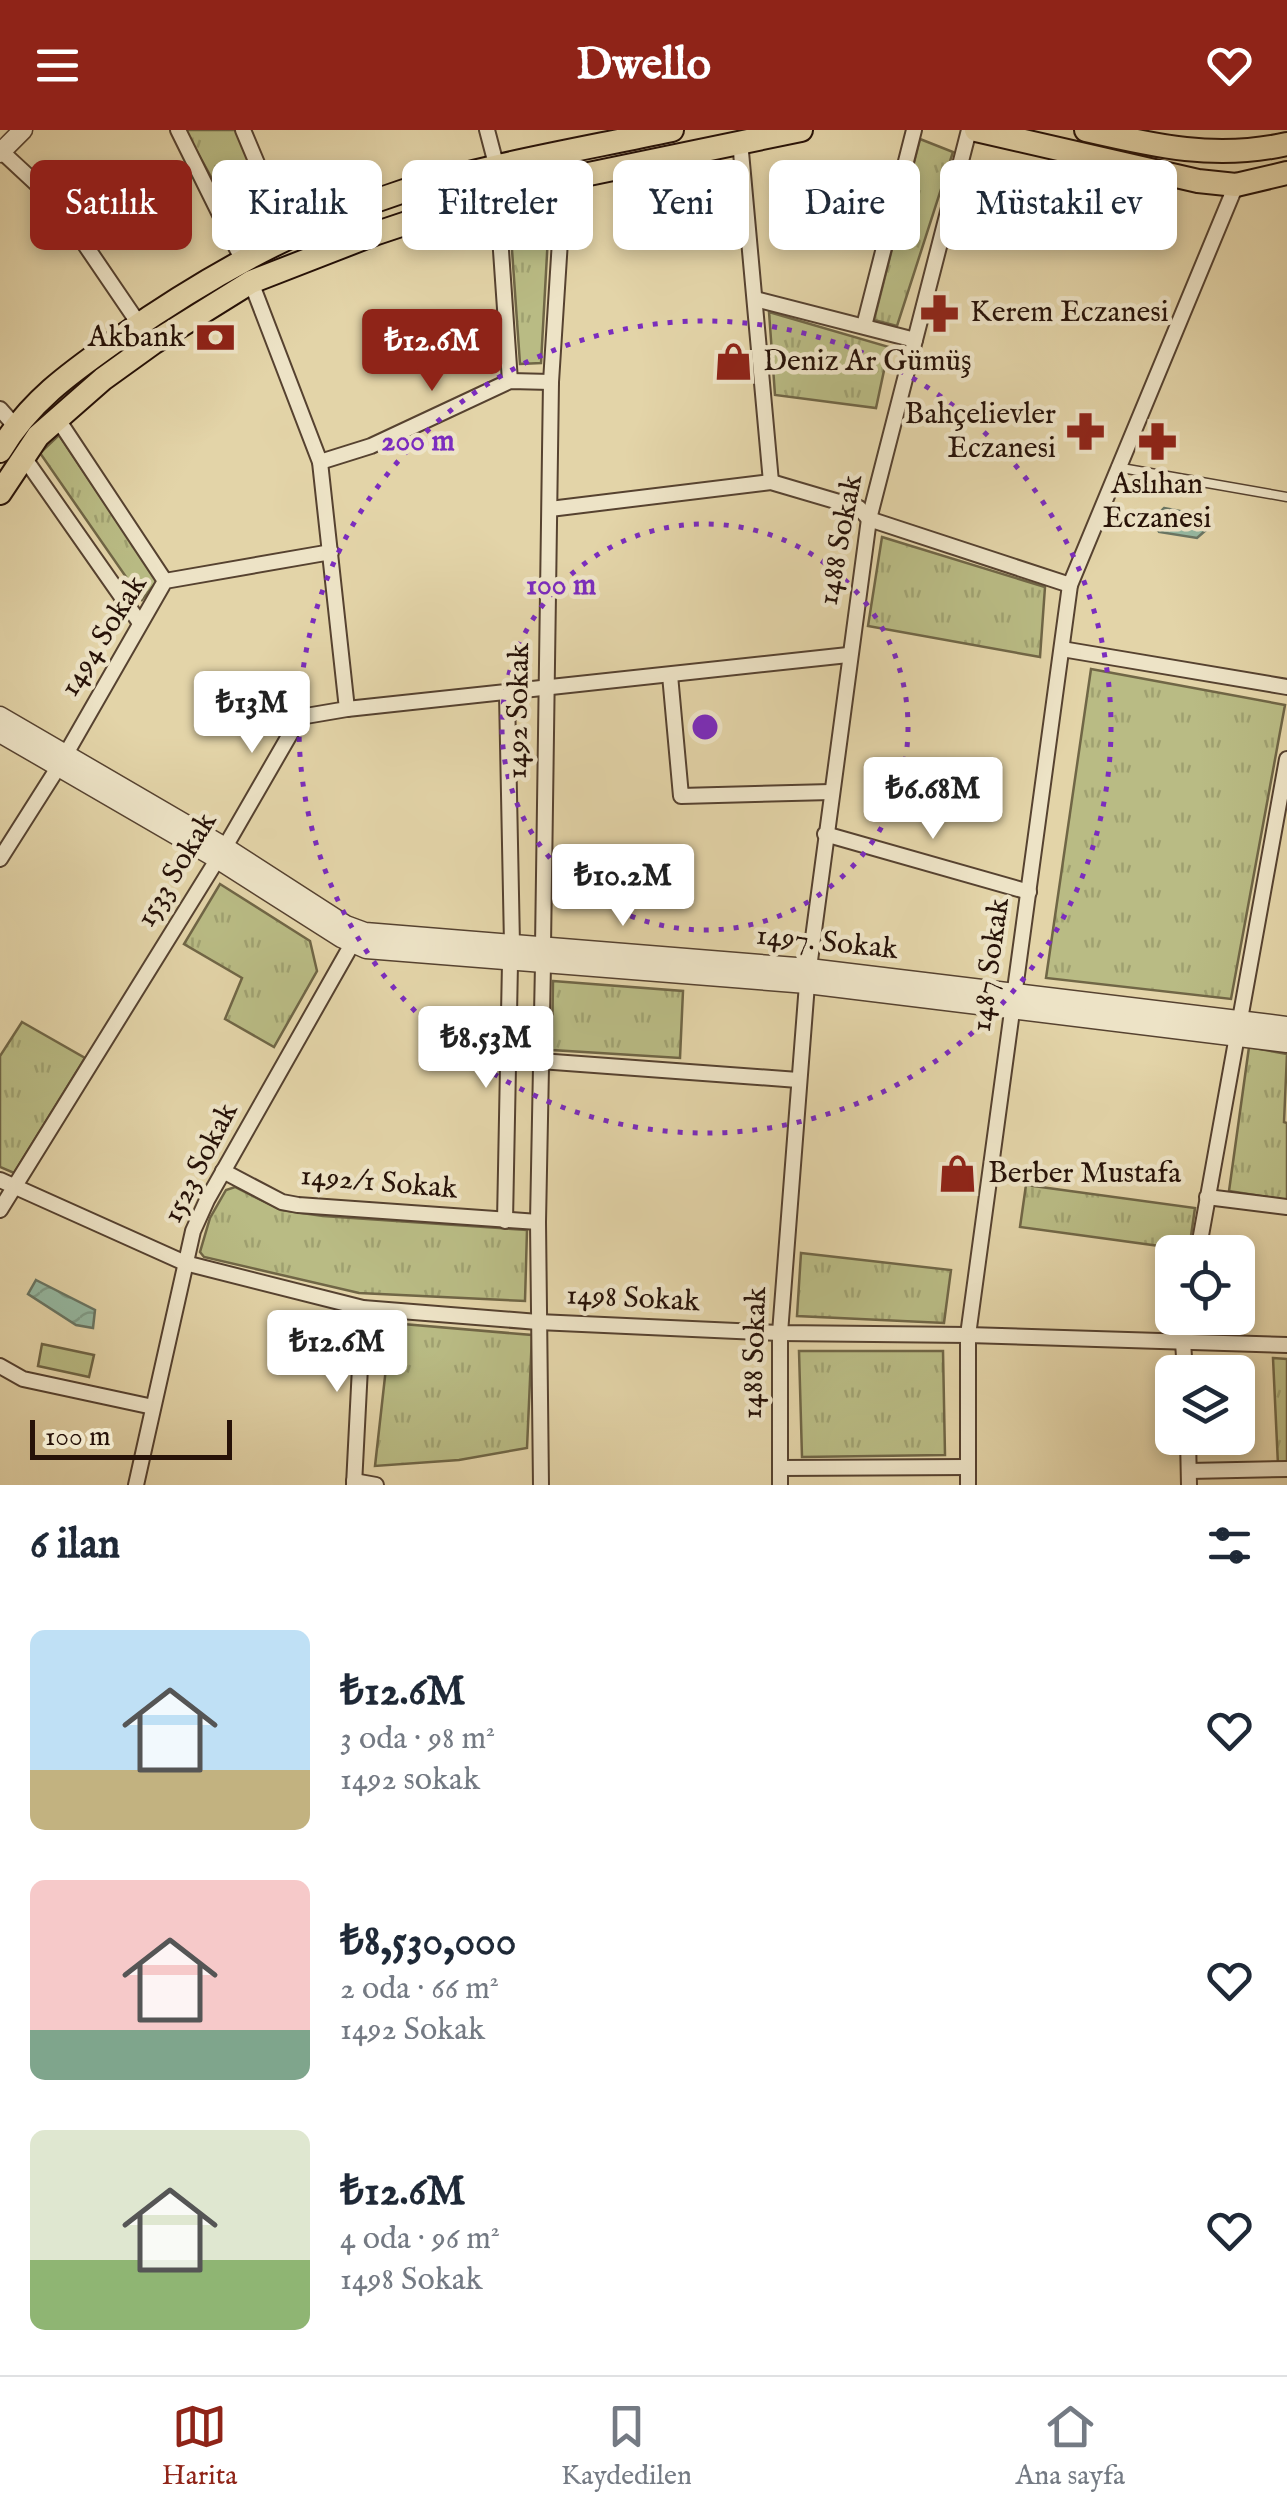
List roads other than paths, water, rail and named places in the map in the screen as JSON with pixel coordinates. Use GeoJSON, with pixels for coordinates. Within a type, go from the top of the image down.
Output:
{"type":"FeatureCollection","features":[{"type":"Feature","properties":{"kind":"main road"},"geometry":{"type":"LineString","coordinates":[[518,160],[571,141],[672,130]]}},
{"type":"Feature","properties":{"kind":"main road"},"geometry":{"type":"LineString","coordinates":[[593,172],[800,130]]}},
{"type":"Feature","properties":{"kind":"main road"},"geometry":{"type":"LineString","coordinates":[[973,130],[1159,174],[1236,185],[1287,173]]}},
{"type":"Feature","properties":{"kind":"main road"},"geometry":{"type":"LineString","coordinates":[[1086,130],[1199,152],[1246,152],[1279,146]]}},
{"type":"Feature","properties":{"kind":"main road"},"geometry":{"type":"LineString","coordinates":[[1236,185],[1247,165],[1279,146]]}},
{"type":"Feature","properties":{"kind":"main road"},"geometry":{"type":"LineString","coordinates":[[11,454],[153,343],[251,282],[402,224]]}},
{"type":"Feature","properties":{"kind":"main road"},"geometry":{"type":"LineString","coordinates":[[0,493],[11,454],[7,418],[140,324],[262,250]]}},
{"type":"Feature","properties":{"kind":"street"},"geometry":{"type":"LineString","coordinates":[[23,130],[1,152],[56,202],[140,324]]}},
{"type":"Feature","properties":{"kind":"street"},"geometry":{"type":"LineString","coordinates":[[178,130],[242,259]]}},
{"type":"Feature","properties":{"kind":"street"},"geometry":{"type":"LineString","coordinates":[[243,130],[256,160]]}},
{"type":"Feature","properties":{"kind":"street"},"geometry":{"type":"LineString","coordinates":[[488,130],[494,160]]}},
{"type":"Feature","properties":{"kind":"street"},"geometry":{"type":"LineString","coordinates":[[864,326],[914,130]]}},
{"type":"Feature","properties":{"kind":"street","name":"1488 Sokak"},"geometry":{"type":"LineString","coordinates":[[780,1485],[780,1333],[798,1080],[848,655],[869,519],[973,130]]}},
{"type":"Feature","properties":{"kind":"street"},"geometry":{"type":"LineString","coordinates":[[740,141],[772,482]]}},
{"type":"Feature","properties":{"kind":"street","name":"1487 Sokak"},"geometry":{"type":"LineString","coordinates":[[968,1485],[968,1334],[1070,585],[1236,185]]}},
{"type":"Feature","properties":{"kind":"street"},"geometry":{"type":"LineString","coordinates":[[501,250],[510,381]]}},
{"type":"Feature","properties":{"kind":"street","name":"1492 Sokak"},"geometry":{"type":"LineString","coordinates":[[541,1485],[540,1061],[551,382],[559,250]]}},
{"type":"Feature","properties":{"kind":"street"},"geometry":{"type":"LineString","coordinates":[[251,282],[320,462],[347,709],[848,655]]}},
{"type":"Feature","properties":{"kind":"street"},"geometry":{"type":"LineString","coordinates":[[754,299],[914,340]]}},
{"type":"Feature","properties":{"kind":"street"},"geometry":{"type":"LineString","coordinates":[[320,462],[370,446],[510,381],[551,382]]}},
{"type":"Feature","properties":{"kind":"street"},"geometry":{"type":"LineString","coordinates":[[56,418],[166,581]]}},
{"type":"Feature","properties":{"kind":"street"},"geometry":{"type":"LineString","coordinates":[[11,454],[140,623]]}},
{"type":"Feature","properties":{"kind":"street"},"geometry":{"type":"LineString","coordinates":[[550,509],[772,482],[858,508],[869,519],[1070,585]]}},
{"type":"Feature","properties":{"kind":"street","name":"1494 Sokak"},"geometry":{"type":"LineString","coordinates":[[0,860],[166,581],[332,552]]}},
{"type":"Feature","properties":{"kind":"street"},"geometry":{"type":"LineString","coordinates":[[1062,649],[1287,687]]}},
{"type":"Feature","properties":{"kind":"street"},"geometry":{"type":"LineString","coordinates":[[670,675],[681,796],[830,792]]}},
{"type":"Feature","properties":{"kind":"street","name":"1492 Sokak"},"geometry":{"type":"LineString","coordinates":[[505,1220],[511,953],[507,694]]}},
{"type":"Feature","properties":{"kind":"street","name":"1533 Sokak"},"geometry":{"type":"LineString","coordinates":[[0,1210],[7,1184],[221,853],[300,717],[347,709]]}},
{"type":"Feature","properties":{"kind":"street","name":"1497. Sokak"},"geometry":{"type":"LineString","coordinates":[[0,716],[62,759],[346,925],[365,932],[511,953]]}},
{"type":"Feature","properties":{"kind":"street","name":"1497. Sokak"},"geometry":{"type":"LineString","coordinates":[[0,733],[62,759]]}},
{"type":"Feature","properties":{"kind":"street"},"geometry":{"type":"LineString","coordinates":[[1200,1235],[1287,759]]}},
{"type":"Feature","properties":{"kind":"street"},"geometry":{"type":"LineString","coordinates":[[825,834],[1029,892]]}},
{"type":"Feature","properties":{"kind":"street","name":"1497. Sokak"},"geometry":{"type":"LineString","coordinates":[[221,853],[352,944],[378,951],[511,953],[808,976],[1238,1027],[1287,1026]]}},
{"type":"Feature","properties":{"kind":"street","name":"1523 Sokak"},"geometry":{"type":"LineString","coordinates":[[136,1485],[193,1230],[352,944]]}},
{"type":"Feature","properties":{"kind":"street","name":"1497. Sokak"},"geometry":{"type":"LineString","coordinates":[[1238,1027],[1287,1043]]}},
{"type":"Feature","properties":{"kind":"street"},"geometry":{"type":"LineString","coordinates":[[540,1061],[798,1080]]}},
{"type":"Feature","properties":{"kind":"street","name":"1492/1 Sokak"},"geometry":{"type":"LineString","coordinates":[[223,1171],[282,1202],[298,1205],[538,1222]]}},
{"type":"Feature","properties":{"kind":"street","name":"1498 Sokak"},"geometry":{"type":"LineString","coordinates":[[7,1184],[185,1264],[363,1308],[538,1322],[780,1333],[968,1334],[1287,1345]]}},
{"type":"Feature","properties":{"kind":"street"},"geometry":{"type":"LineString","coordinates":[[1206,1197],[1287,1207]]}},
{"type":"Feature","properties":{"kind":"street"},"geometry":{"type":"LineString","coordinates":[[363,1308],[354,1483],[376,1485]]}},
{"type":"Feature","properties":{"kind":"street"},"geometry":{"type":"LineString","coordinates":[[1184,1355],[1185,1335]]}},
{"type":"Feature","properties":{"kind":"street"},"geometry":{"type":"LineString","coordinates":[[0,1366],[22,1379],[154,1407]]}},
{"type":"Feature","properties":{"kind":"street"},"geometry":{"type":"LineString","coordinates":[[780,1468],[968,1467]]}},
{"type":"Feature","properties":{"kind":"street"},"geometry":{"type":"LineString","coordinates":[[1189,1478],[1287,1469]]}},
{"type":"Feature","properties":{"kind":"lane"},"geometry":{"type":"LineString","coordinates":[[1116,468],[1287,497]]}},
{"type":"Feature","properties":{"kind":"water"},"geometry":{"type":"Polygon","coordinates":[[[1164,508],[1201,515],[1206,530],[1197,538],[1159,532],[1154,518],[1164,508]]]}},
{"type":"Feature","properties":{"kind":"water"},"geometry":{"type":"Polygon","coordinates":[[[36,1280],[95,1310],[93,1328],[76,1325],[28,1294],[36,1280]]]}},
{"type":"Feature","properties":{"kind":"place","name":"Kerem Eczanesi"},"geometry":{"type":"Point","coordinates":[940,313]}},
{"type":"Feature","properties":{"kind":"place","name":"Akbank"},"geometry":{"type":"Point","coordinates":[215,338]}},
{"type":"Feature","properties":{"kind":"place","name":"Deniz Ar Gümüş"},"geometry":{"type":"Point","coordinates":[733,362]}},
{"type":"Feature","properties":{"kind":"place","name":"Bahçelievler Eczanesi"},"geometry":{"type":"Point","coordinates":[1086,432]}},
{"type":"Feature","properties":{"kind":"place","name":"Aslıhan Eczanesi"},"geometry":{"type":"Point","coordinates":[1157,441]}},
{"type":"Feature","properties":{"kind":"place","name":"Berber Mustafa"},"geometry":{"type":"Point","coordinates":[958,1174]}}]}
